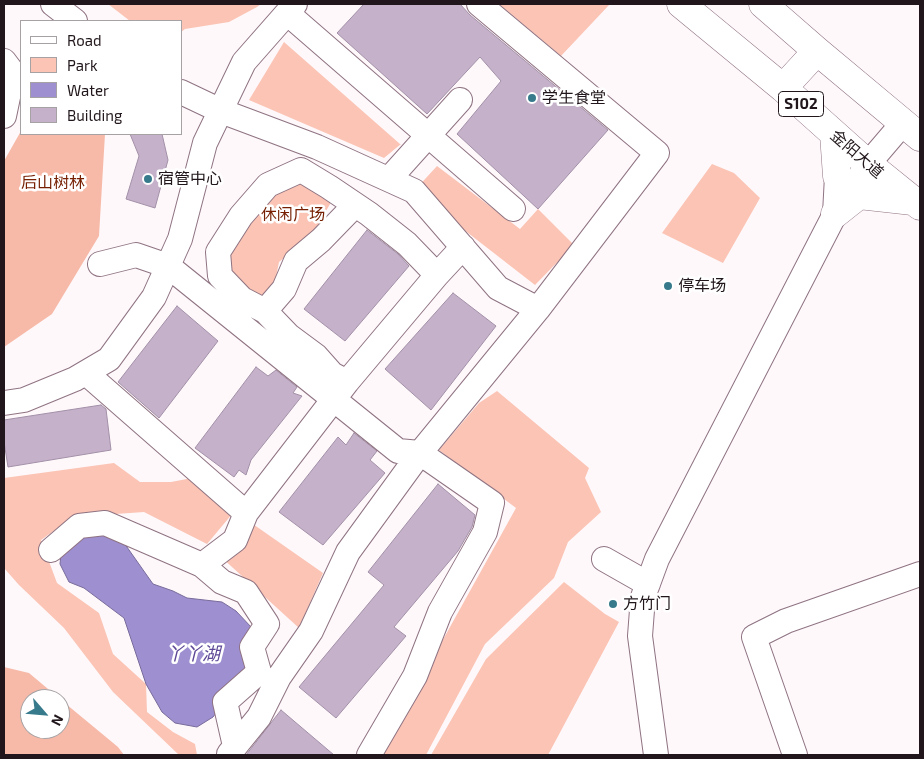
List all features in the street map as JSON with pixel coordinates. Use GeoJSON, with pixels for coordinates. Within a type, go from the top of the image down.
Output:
{"type":"FeatureCollection","features":[{"type":"Feature","properties":{"kind":"main road","name":"金阳大道"},"geometry":{"type":"LineString","coordinates":[[681,4],[783,88],[868,164],[917,203]]}},
{"type":"Feature","properties":{"kind":"main road"},"geometry":{"type":"LineString","coordinates":[[763,4],[817,52],[912,130]]}},
{"type":"Feature","properties":{"kind":"main road"},"geometry":{"type":"LineString","coordinates":[[783,88],[817,52]]}},
{"type":"Feature","properties":{"kind":"main road"},"geometry":{"type":"LineString","coordinates":[[834,134],[838,176]]}},
{"type":"Feature","properties":{"kind":"main road"},"geometry":{"type":"LineString","coordinates":[[835,214],[858,195],[917,203]]}},
{"type":"Feature","properties":{"kind":"street"},"geometry":{"type":"LineString","coordinates":[[53,4],[75,20]]}},
{"type":"Feature","properties":{"kind":"street"},"geometry":{"type":"LineString","coordinates":[[231,751],[259,717],[279,677],[311,631],[348,552],[420,453],[538,309],[657,153],[479,4]]}},
{"type":"Feature","properties":{"kind":"street"},"geometry":{"type":"LineString","coordinates":[[4,403],[24,400],[75,379],[109,359],[154,297],[180,239],[205,143],[244,62],[291,8],[513,209]]}},
{"type":"Feature","properties":{"kind":"street"},"geometry":{"type":"LineString","coordinates":[[4,61],[13,73],[4,116]]}},
{"type":"Feature","properties":{"kind":"street"},"geometry":{"type":"LineString","coordinates":[[182,92],[221,111],[317,147],[414,191],[498,288],[538,309]]}},
{"type":"Feature","properties":{"kind":"street"},"geometry":{"type":"LineString","coordinates":[[390,179],[460,100]]}},
{"type":"Feature","properties":{"kind":"street"},"geometry":{"type":"LineString","coordinates":[[656,755],[640,636],[643,597],[657,559],[835,214],[868,164],[912,130]]}},
{"type":"Feature","properties":{"kind":"street"},"geometry":{"type":"LineString","coordinates":[[341,390],[332,374],[316,356],[289,336],[265,311],[242,299],[220,276],[218,252],[241,216],[268,185],[301,170],[355,205],[407,244],[437,275]]}},
{"type":"Feature","properties":{"kind":"street"},"geometry":{"type":"LineString","coordinates":[[835,214],[838,176]]}},
{"type":"Feature","properties":{"kind":"street"},"geometry":{"type":"LineString","coordinates":[[265,311],[284,289],[296,260],[321,240],[355,205]]}},
{"type":"Feature","properties":{"kind":"street"},"geometry":{"type":"LineString","coordinates":[[202,565],[235,540],[246,513],[341,390],[437,275],[463,247]]}},
{"type":"Feature","properties":{"kind":"street"},"geometry":{"type":"LineString","coordinates":[[100,264],[136,255],[168,266],[341,390],[398,451],[420,453],[492,503],[485,532],[440,612],[415,676],[369,755]]}},
{"type":"Feature","properties":{"kind":"street"},"geometry":{"type":"LineString","coordinates":[[86,373],[246,513]]}},
{"type":"Feature","properties":{"kind":"street"},"geometry":{"type":"LineString","coordinates":[[51,550],[79,526],[105,523],[202,565],[222,582],[246,592],[267,624],[252,647],[260,672],[225,702],[231,751]]}},
{"type":"Feature","properties":{"kind":"street"},"geometry":{"type":"LineString","coordinates":[[604,559],[648,584]]}},
{"type":"Feature","properties":{"kind":"street"},"geometry":{"type":"LineString","coordinates":[[796,755],[754,637],[786,620],[920,574]]}},
{"type":"Feature","properties":{"kind":"green space"},"geometry":{"type":"Polygon","coordinates":[[[108,4],[261,4],[229,22],[185,29],[182,31],[182,20],[129,20],[108,4]]]}},
{"type":"Feature","properties":{"kind":"green space"},"geometry":{"type":"Polygon","coordinates":[[[499,4],[610,4],[561,56],[499,4]]]}},
{"type":"Feature","properties":{"kind":"green space"},"geometry":{"type":"Polygon","coordinates":[[[284,42],[401,144],[384,158],[249,100],[284,42]]]}},
{"type":"Feature","properties":{"kind":"green space","name":"后山树林"},"geometry":{"type":"Polygon","coordinates":[[[20,133],[20,135],[105,135],[99,236],[52,314],[4,347],[4,161],[20,133]]]}},
{"type":"Feature","properties":{"kind":"green space"},"geometry":{"type":"Polygon","coordinates":[[[712,164],[734,173],[760,198],[723,263],[662,233],[712,164]]]}},
{"type":"Feature","properties":{"kind":"green space"},"geometry":{"type":"Polygon","coordinates":[[[437,166],[520,229],[538,209],[574,245],[535,285],[414,191],[437,166]]]}},
{"type":"Feature","properties":{"kind":"green space","name":"休闲广场"},"geometry":{"type":"Polygon","coordinates":[[[311,180],[334,197],[313,234],[279,262],[271,301],[253,297],[226,267],[231,244],[278,188],[311,180]]]}},
{"type":"Feature","properties":{"kind":"green space"},"geometry":{"type":"Polygon","coordinates":[[[497,391],[589,468],[585,478],[601,512],[568,542],[554,578],[485,644],[426,755],[379,755],[516,508],[439,450],[479,403],[497,391]]]}},
{"type":"Feature","properties":{"kind":"green space"},"geometry":{"type":"Polygon","coordinates":[[[114,463],[140,482],[171,482],[192,478],[233,513],[207,544],[144,512],[73,517],[41,540],[57,583],[99,613],[113,654],[146,684],[147,712],[173,732],[195,744],[197,755],[179,755],[113,692],[64,628],[4,568],[4,478],[114,463]]]}},
{"type":"Feature","properties":{"kind":"green space"},"geometry":{"type":"Polygon","coordinates":[[[250,522],[323,573],[299,628],[221,557],[250,522]]]}},
{"type":"Feature","properties":{"kind":"green space"},"geometry":{"type":"Polygon","coordinates":[[[564,582],[605,614],[619,622],[548,755],[431,755],[486,659],[564,582]]]}},
{"type":"Feature","properties":{"kind":"green space"},"geometry":{"type":"Polygon","coordinates":[[[4,667],[29,673],[48,689],[20,689],[20,739],[70,739],[70,707],[118,747],[124,755],[4,755],[4,667]]]}},
{"type":"Feature","properties":{"kind":"water","name":"丫丫湖"},"geometry":{"type":"Polygon","coordinates":[[[105,530],[122,540],[153,584],[187,598],[222,602],[236,611],[252,628],[252,647],[243,678],[213,717],[197,727],[175,723],[162,712],[146,684],[124,618],[84,588],[69,582],[60,564],[62,544],[105,530]]]}},
{"type":"Feature","properties":{"kind":"building","name":"学生食堂"},"geometry":{"type":"Polygon","coordinates":[[[364,4],[460,4],[470,15],[608,130],[538,209],[457,134],[501,81],[480,57],[427,114],[337,33],[364,4]]]}},
{"type":"Feature","properties":{"kind":"building","name":"宿管中心"},"geometry":{"type":"Polygon","coordinates":[[[130,135],[162,135],[168,160],[155,208],[126,199],[139,156],[130,135]]]}},
{"type":"Feature","properties":{"kind":"building"},"geometry":{"type":"Polygon","coordinates":[[[367,230],[398,254],[409,266],[345,341],[304,309],[367,230]]]}},
{"type":"Feature","properties":{"kind":"building"},"geometry":{"type":"Polygon","coordinates":[[[453,293],[496,326],[431,410],[385,369],[453,293]]]}},
{"type":"Feature","properties":{"kind":"building"},"geometry":{"type":"Polygon","coordinates":[[[177,306],[218,341],[159,418],[118,382],[177,306]]]}},
{"type":"Feature","properties":{"kind":"building"},"geometry":{"type":"Polygon","coordinates":[[[256,367],[268,376],[276,370],[297,387],[293,393],[302,396],[251,460],[246,475],[239,470],[234,477],[195,448],[256,367]]]}},
{"type":"Feature","properties":{"kind":"building"},"geometry":{"type":"Polygon","coordinates":[[[101,405],[106,409],[111,450],[8,467],[4,442],[4,420],[101,405]]]}},
{"type":"Feature","properties":{"kind":"building"},"geometry":{"type":"Polygon","coordinates":[[[354,433],[377,451],[370,460],[385,473],[323,545],[279,512],[338,437],[346,445],[354,433]]]}},
{"type":"Feature","properties":{"kind":"building"},"geometry":{"type":"Polygon","coordinates":[[[438,484],[475,515],[472,527],[458,551],[394,627],[406,636],[336,718],[299,687],[384,585],[368,572],[438,484]]]}},
{"type":"Feature","properties":{"kind":"building"},"geometry":{"type":"Polygon","coordinates":[[[281,710],[334,755],[246,755],[281,710]]]}},
{"type":"Feature","properties":{"kind":"place","name":"学生食堂"},"geometry":{"type":"Point","coordinates":[532,98]}},
{"type":"Feature","properties":{"kind":"place","name":"宿管中心"},"geometry":{"type":"Point","coordinates":[148,179]}},
{"type":"Feature","properties":{"kind":"place","name":"停车场"},"geometry":{"type":"Point","coordinates":[668,286]}},
{"type":"Feature","properties":{"kind":"place","name":"方竹门"},"geometry":{"type":"Point","coordinates":[613,604]}}]}
